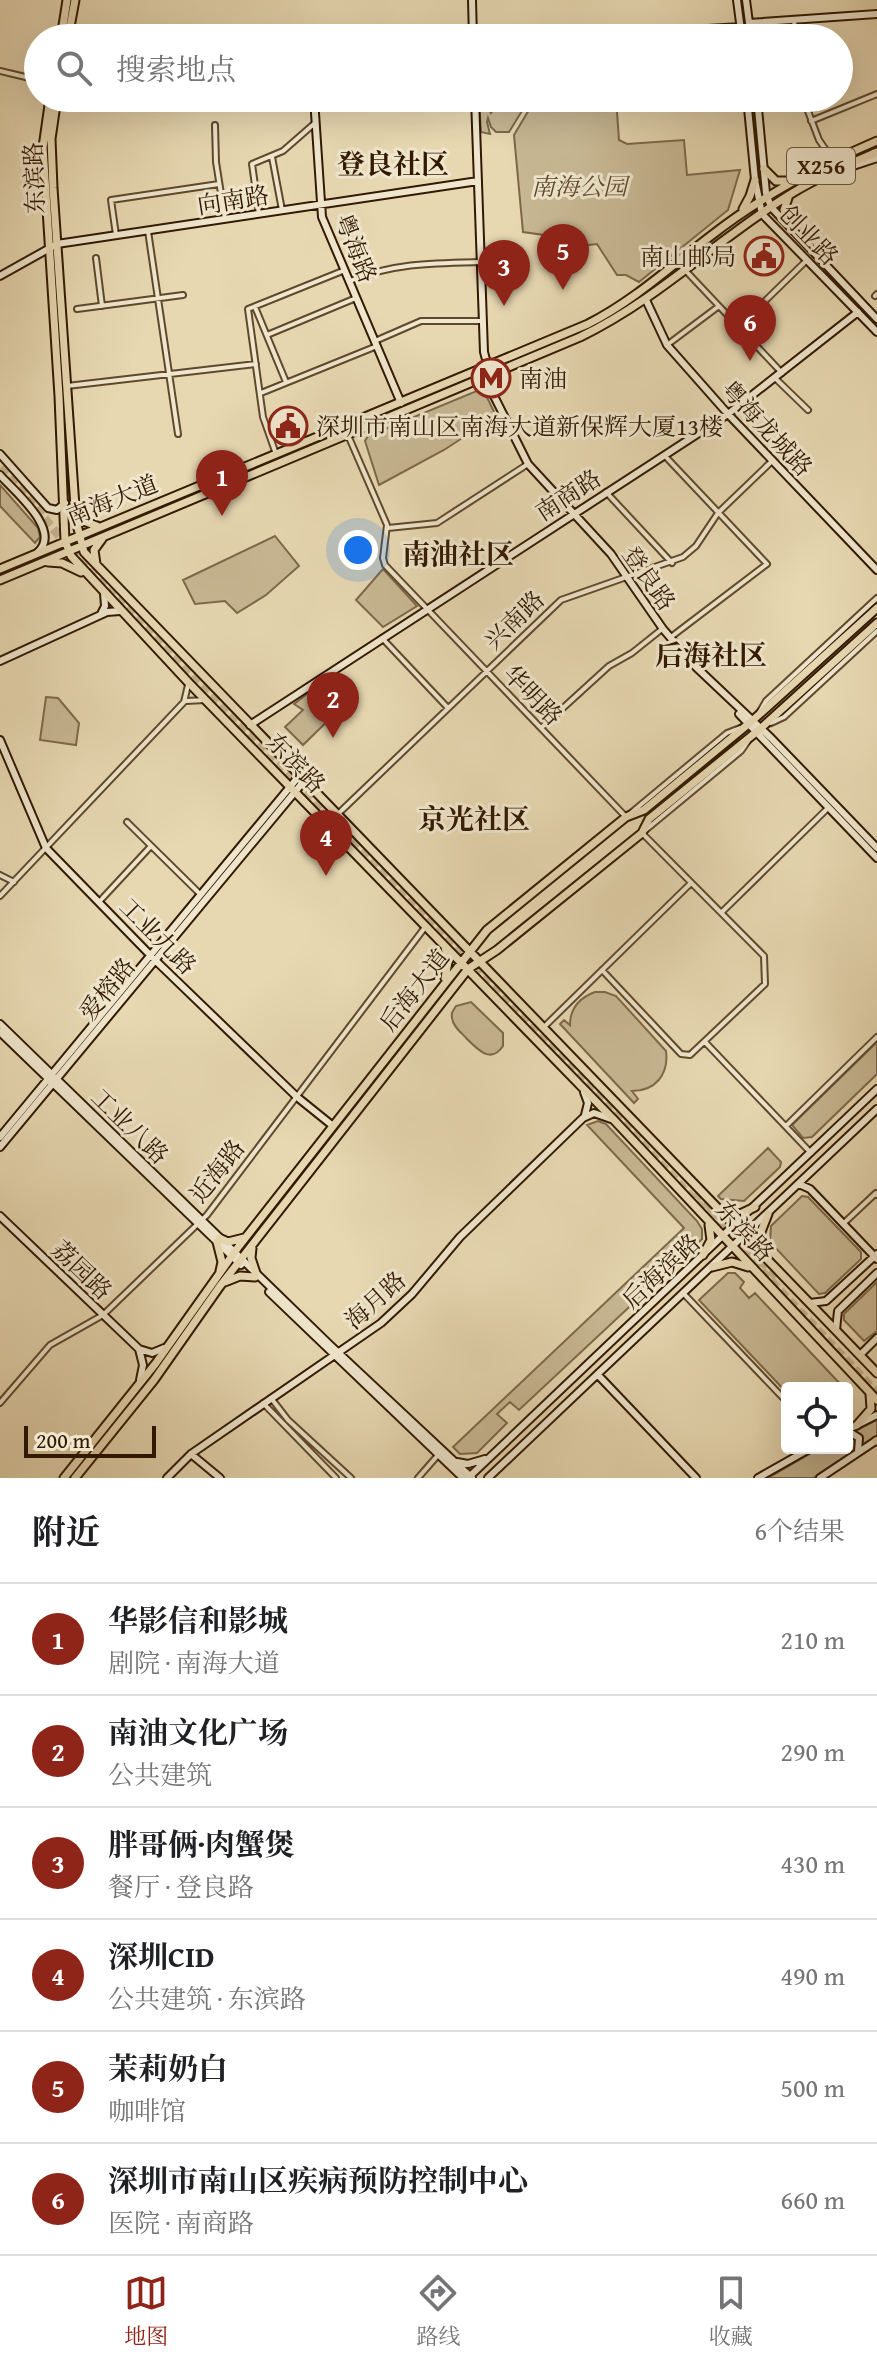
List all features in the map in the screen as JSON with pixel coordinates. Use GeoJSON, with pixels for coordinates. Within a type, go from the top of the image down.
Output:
{"type":"FeatureCollection","features":[{"type":"Feature","properties":{"kind":"main road"},"geometry":{"type":"LineString","coordinates":[[63,24],[67,0]]}},
{"type":"Feature","properties":{"kind":"main road"},"geometry":{"type":"LineString","coordinates":[[71,24],[75,0]]}},
{"type":"Feature","properties":{"kind":"main road","name":"东滨路"},"geometry":{"type":"LineString","coordinates":[[48,112],[43,147],[74,499],[81,546],[102,572],[877,1373]]}},
{"type":"Feature","properties":{"kind":"main road","name":"东滨路"},"geometry":{"type":"LineString","coordinates":[[55,112],[51,139],[53,246],[65,541],[68,551],[120,611],[614,1120],[877,1400]]}},
{"type":"Feature","properties":{"kind":"main road","name":"南海大道"},"geometry":{"type":"LineString","coordinates":[[0,569],[578,328],[617,308],[652,284],[767,195],[877,141]]}},
{"type":"Feature","properties":{"kind":"main road","name":"南海大道"},"geometry":{"type":"LineString","coordinates":[[0,580],[580,337],[646,300],[792,193],[830,172],[877,152]]}},
{"type":"Feature","properties":{"kind":"main road"},"geometry":{"type":"LineString","coordinates":[[764,169],[776,181],[795,179]]}},
{"type":"Feature","properties":{"kind":"main road"},"geometry":{"type":"LineString","coordinates":[[736,217],[748,200],[755,180]]}},
{"type":"Feature","properties":{"kind":"main road"},"geometry":{"type":"LineString","coordinates":[[792,193],[784,210],[792,229]]}},
{"type":"Feature","properties":{"kind":"main road"},"geometry":{"type":"LineString","coordinates":[[74,499],[83,519],[90,524],[103,525]]}},
{"type":"Feature","properties":{"kind":"main road"},"geometry":{"type":"LineString","coordinates":[[102,572],[96,563],[94,550],[111,534]]}},
{"type":"Feature","properties":{"kind":"main road"},"geometry":{"type":"LineString","coordinates":[[38,564],[62,563],[88,577]]}},
{"type":"Feature","properties":{"kind":"main road","name":"后海大道"},"geometry":{"type":"LineString","coordinates":[[75,1478],[163,1367],[333,1126],[481,937],[626,817],[644,810],[753,721],[877,608]]}},
{"type":"Feature","properties":{"kind":"main road","name":"后海大道"},"geometry":{"type":"LineString","coordinates":[[252,1237],[468,969],[642,833],[649,819],[759,730],[877,623]]}},
{"type":"Feature","properties":{"kind":"main road"},"geometry":{"type":"LineString","coordinates":[[454,936],[470,941],[481,937]]}},
{"type":"Feature","properties":{"kind":"main road"},"geometry":{"type":"LineString","coordinates":[[444,945],[448,962],[444,983]]}},
{"type":"Feature","properties":{"kind":"main road"},"geometry":{"type":"LineString","coordinates":[[491,954],[494,976]]}},
{"type":"Feature","properties":{"kind":"main road"},"geometry":{"type":"LineString","coordinates":[[453,988],[467,980],[481,984]]}},
{"type":"Feature","properties":{"kind":"main road"},"geometry":{"type":"LineString","coordinates":[[719,1210],[734,1215],[755,1207]]}},
{"type":"Feature","properties":{"kind":"main road"},"geometry":{"type":"LineString","coordinates":[[765,1258],[759,1236],[768,1214]]}},
{"type":"Feature","properties":{"kind":"main road"},"geometry":{"type":"LineString","coordinates":[[703,1255],[711,1240],[707,1219]]}},
{"type":"Feature","properties":{"kind":"main road"},"geometry":{"type":"LineString","coordinates":[[219,1275],[222,1262],[218,1240],[228,1242],[252,1237],[250,1255],[255,1275],[235,1277],[220,1286]]}},
{"type":"Feature","properties":{"kind":"main road","name":"后海大道"},"geometry":{"type":"LineString","coordinates":[[64,1478],[140,1384],[219,1275],[237,1258]]}},
{"type":"Feature","properties":{"kind":"main road"},"geometry":{"type":"LineString","coordinates":[[712,1267],[732,1262],[752,1269]]}},
{"type":"Feature","properties":{"kind":"main road"},"geometry":{"type":"LineString","coordinates":[[857,1425],[871,1409],[867,1389]]}},
{"type":"Feature","properties":{"kind":"street"},"geometry":{"type":"LineString","coordinates":[[472,0],[473,24]]}},
{"type":"Feature","properties":{"kind":"street"},"geometry":{"type":"LineString","coordinates":[[737,0],[741,24]]}},
{"type":"Feature","properties":{"kind":"street"},"geometry":{"type":"LineString","coordinates":[[746,0],[749,23],[877,14]]}},
{"type":"Feature","properties":{"kind":"street"},"geometry":{"type":"LineString","coordinates":[[794,19],[795,24]]}},
{"type":"Feature","properties":{"kind":"street"},"geometry":{"type":"LineString","coordinates":[[0,71],[24,77]]}},
{"type":"Feature","properties":{"kind":"street"},"geometry":{"type":"LineString","coordinates":[[853,104],[877,94]]}},
{"type":"Feature","properties":{"kind":"street","name":"粤海路"},"geometry":{"type":"LineString","coordinates":[[315,112],[322,217],[401,403]]}},
{"type":"Feature","properties":{"kind":"street"},"geometry":{"type":"LineString","coordinates":[[476,112],[482,321],[488,367]]}},
{"type":"Feature","properties":{"kind":"street","name":"创业路"},"geometry":{"type":"LineString","coordinates":[[748,112],[755,180],[762,214],[877,332]]}},
{"type":"Feature","properties":{"kind":"street","name":"创业路"},"geometry":{"type":"LineString","coordinates":[[758,112],[771,207],[877,319]]}},
{"type":"Feature","properties":{"kind":"street"},"geometry":{"type":"LineString","coordinates":[[808,112],[821,145],[833,160]]}},
{"type":"Feature","properties":{"kind":"street"},"geometry":{"type":"LineString","coordinates":[[811,121],[833,112]]}},
{"type":"Feature","properties":{"kind":"street"},"geometry":{"type":"LineString","coordinates":[[259,214],[252,164],[272,157],[292,144],[315,123]]}},
{"type":"Feature","properties":{"kind":"street"},"geometry":{"type":"LineString","coordinates":[[215,125],[225,219]]}},
{"type":"Feature","properties":{"kind":"street"},"geometry":{"type":"LineString","coordinates":[[272,157],[282,210]]}},
{"type":"Feature","properties":{"kind":"street"},"geometry":{"type":"LineString","coordinates":[[830,172],[877,158]]}},
{"type":"Feature","properties":{"kind":"street","name":"向南路"},"geometry":{"type":"LineString","coordinates":[[0,276],[53,246],[478,181]]}},
{"type":"Feature","properties":{"kind":"street"},"geometry":{"type":"LineString","coordinates":[[116,235],[111,200],[219,184]]}},
{"type":"Feature","properties":{"kind":"street"},"geometry":{"type":"LineString","coordinates":[[148,231],[178,434]]}},
{"type":"Feature","properties":{"kind":"street"},"geometry":{"type":"LineString","coordinates":[[96,258],[102,306]]}},
{"type":"Feature","properties":{"kind":"street"},"geometry":{"type":"LineString","coordinates":[[766,300],[807,260]]}},
{"type":"Feature","properties":{"kind":"street"},"geometry":{"type":"LineString","coordinates":[[349,281],[374,270],[399,265],[480,262]]}},
{"type":"Feature","properties":{"kind":"street"},"geometry":{"type":"LineString","coordinates":[[276,454],[266,426],[248,309],[345,270]]}},
{"type":"Feature","properties":{"kind":"street"},"geometry":{"type":"LineString","coordinates":[[686,271],[782,373]]}},
{"type":"Feature","properties":{"kind":"street"},"geometry":{"type":"LineString","coordinates":[[77,309],[183,295]]}},
{"type":"Feature","properties":{"kind":"street"},"geometry":{"type":"LineString","coordinates":[[267,335],[356,298]]}},
{"type":"Feature","properties":{"kind":"street","name":"粤海龙城路"},"geometry":{"type":"LineString","coordinates":[[646,300],[667,345],[728,414],[877,570]]}},
{"type":"Feature","properties":{"kind":"street"},"geometry":{"type":"LineString","coordinates":[[667,345],[719,306]]}},
{"type":"Feature","properties":{"kind":"street"},"geometry":{"type":"LineString","coordinates":[[255,307],[287,383]]}},
{"type":"Feature","properties":{"kind":"street","name":"南商路"},"geometry":{"type":"LineString","coordinates":[[250,725],[728,414],[858,312]]}},
{"type":"Feature","properties":{"kind":"street"},"geometry":{"type":"LineString","coordinates":[[260,394],[421,321],[482,321]]}},
{"type":"Feature","properties":{"kind":"street"},"geometry":{"type":"LineString","coordinates":[[66,386],[256,364]]}},
{"type":"Feature","properties":{"kind":"street","name":"登良路"},"geometry":{"type":"LineString","coordinates":[[485,378],[528,464],[604,545],[663,629],[696,667],[753,721],[831,805]]}},
{"type":"Feature","properties":{"kind":"street"},"geometry":{"type":"LineString","coordinates":[[775,378],[808,410]]}},
{"type":"Feature","properties":{"kind":"street","name":"华明路"},"geometry":{"type":"LineString","coordinates":[[344,426],[388,528],[383,561],[626,817]]}},
{"type":"Feature","properties":{"kind":"street"},"geometry":{"type":"LineString","coordinates":[[0,454],[48,508],[57,510],[65,503]]}},
{"type":"Feature","properties":{"kind":"street"},"geometry":{"type":"LineString","coordinates":[[664,455],[767,564],[671,637]]}},
{"type":"Feature","properties":{"kind":"street","name":"兴南路"},"geometry":{"type":"LineString","coordinates":[[337,815],[561,600],[672,563],[696,546],[718,513],[772,461]]}},
{"type":"Feature","properties":{"kind":"street"},"geometry":{"type":"LineString","coordinates":[[388,528],[437,523],[528,464]]}},
{"type":"Feature","properties":{"kind":"street"},"geometry":{"type":"LineString","coordinates":[[0,475],[45,528],[45,542],[38,552]]}},
{"type":"Feature","properties":{"kind":"street"},"geometry":{"type":"LineString","coordinates":[[606,492],[672,563]]}},
{"type":"Feature","properties":{"kind":"street"},"geometry":{"type":"LineString","coordinates":[[98,617],[105,606],[104,593]]}},
{"type":"Feature","properties":{"kind":"street"},"geometry":{"type":"LineString","coordinates":[[753,721],[766,701],[877,598]]}},
{"type":"Feature","properties":{"kind":"street"},"geometry":{"type":"LineString","coordinates":[[0,661],[112,610],[120,611]]}},
{"type":"Feature","properties":{"kind":"street"},"geometry":{"type":"LineString","coordinates":[[541,728],[609,666],[663,629]]}},
{"type":"Feature","properties":{"kind":"street"},"geometry":{"type":"LineString","coordinates":[[759,730],[784,717],[877,631]]}},
{"type":"Feature","properties":{"kind":"street"},"geometry":{"type":"LineString","coordinates":[[382,638],[448,708]]}},
{"type":"Feature","properties":{"kind":"street"},"geometry":{"type":"LineString","coordinates":[[0,896],[184,702],[188,682]]}},
{"type":"Feature","properties":{"kind":"street"},"geometry":{"type":"LineString","coordinates":[[184,702],[197,699],[208,702]]}},
{"type":"Feature","properties":{"kind":"street","name":"工业九路"},"geometry":{"type":"LineString","coordinates":[[0,740],[46,848],[152,957],[297,1097],[333,1126]]}},
{"type":"Feature","properties":{"kind":"street","name":"爱榕路"},"geometry":{"type":"LineString","coordinates":[[0,1147],[152,957],[302,778]]}},
{"type":"Feature","properties":{"kind":"street"},"geometry":{"type":"LineString","coordinates":[[831,805],[877,848]]}},
{"type":"Feature","properties":{"kind":"street"},"geometry":{"type":"LineString","coordinates":[[831,805],[877,858]]}},
{"type":"Feature","properties":{"kind":"street"},"geometry":{"type":"LineString","coordinates":[[722,912],[831,805]]}},
{"type":"Feature","properties":{"kind":"street"},"geometry":{"type":"LineString","coordinates":[[127,822],[202,896]]}},
{"type":"Feature","properties":{"kind":"street"},"geometry":{"type":"LineString","coordinates":[[602,970],[681,1054],[690,1055],[765,984],[764,956],[642,833]]}},
{"type":"Feature","properties":{"kind":"street"},"geometry":{"type":"LineString","coordinates":[[99,902],[151,846]]}},
{"type":"Feature","properties":{"kind":"street"},"geometry":{"type":"LineString","coordinates":[[0,875],[14,882]]}},
{"type":"Feature","properties":{"kind":"street"},"geometry":{"type":"LineString","coordinates":[[544,1027],[691,883]]}},
{"type":"Feature","properties":{"kind":"street","name":"近海路"},"geometry":{"type":"LineString","coordinates":[[0,1403],[53,1341],[103,1315],[199,1223],[426,926]]}},
{"type":"Feature","properties":{"kind":"street","name":"工业八路"},"geometry":{"type":"LineString","coordinates":[[0,1024],[52,1080]]}},
{"type":"Feature","properties":{"kind":"street","name":"工业八路"},"geometry":{"type":"LineString","coordinates":[[0,1032],[439,1454],[450,1461]]}},
{"type":"Feature","properties":{"kind":"street"},"geometry":{"type":"LineString","coordinates":[[786,1126],[877,1037]]}},
{"type":"Feature","properties":{"kind":"street"},"geometry":{"type":"LineString","coordinates":[[704,1041],[811,1153]]}},
{"type":"Feature","properties":{"kind":"street","name":"爱榕路"},"geometry":{"type":"LineString","coordinates":[[0,1137],[52,1080]]}},
{"type":"Feature","properties":{"kind":"street"},"geometry":{"type":"LineString","coordinates":[[580,1085],[588,1103],[583,1118]]}},
{"type":"Feature","properties":{"kind":"street","name":"后海滨路"},"geometry":{"type":"LineString","coordinates":[[468,1478],[877,1089]]}},
{"type":"Feature","properties":{"kind":"street","name":"后海滨路"},"geometry":{"type":"LineString","coordinates":[[488,1478],[877,1109]]}},
{"type":"Feature","properties":{"kind":"street"},"geometry":{"type":"LineString","coordinates":[[583,1118],[597,1113],[614,1120]]}},
{"type":"Feature","properties":{"kind":"street","name":"海月路"},"geometry":{"type":"LineString","coordinates":[[167,1478],[191,1454],[337,1355],[396,1310],[460,1237],[583,1118]]}},
{"type":"Feature","properties":{"kind":"street"},"geometry":{"type":"LineString","coordinates":[[799,1184],[810,1189],[876,1256],[823,1303],[810,1303]]}},
{"type":"Feature","properties":{"kind":"street"},"geometry":{"type":"LineString","coordinates":[[844,1224],[877,1195]]}},
{"type":"Feature","properties":{"kind":"street","name":"荔园路"},"geometry":{"type":"LineString","coordinates":[[0,1216],[139,1349]]}},
{"type":"Feature","properties":{"kind":"street"},"geometry":{"type":"LineString","coordinates":[[836,1330],[836,1314],[877,1273]]}},
{"type":"Feature","properties":{"kind":"street"},"geometry":{"type":"LineString","coordinates":[[668,1289],[676,1288],[683,1294],[781,1396]]}},
{"type":"Feature","properties":{"kind":"street"},"geometry":{"type":"LineString","coordinates":[[833,1295],[836,1304],[843,1305]]}},
{"type":"Feature","properties":{"kind":"street"},"geometry":{"type":"LineString","coordinates":[[860,1355],[877,1338]]}},
{"type":"Feature","properties":{"kind":"street"},"geometry":{"type":"LineString","coordinates":[[139,1349],[152,1353],[168,1346]]}},
{"type":"Feature","properties":{"kind":"street"},"geometry":{"type":"LineString","coordinates":[[139,1349],[143,1365],[140,1384]]}},
{"type":"Feature","properties":{"kind":"street","name":"工业八路"},"geometry":{"type":"LineString","coordinates":[[337,1355],[468,1478]]}},
{"type":"Feature","properties":{"kind":"street"},"geometry":{"type":"LineString","coordinates":[[598,1375],[696,1478]]}},
{"type":"Feature","properties":{"kind":"street"},"geometry":{"type":"LineString","coordinates":[[271,1398],[288,1420],[351,1478]]}},
{"type":"Feature","properties":{"kind":"street"},"geometry":{"type":"LineString","coordinates":[[263,1403],[336,1478]]}},
{"type":"Feature","properties":{"kind":"street"},"geometry":{"type":"LineString","coordinates":[[853,1427],[877,1415]]}},
{"type":"Feature","properties":{"kind":"street"},"geometry":{"type":"LineString","coordinates":[[853,1432],[859,1438],[858,1452]]}},
{"type":"Feature","properties":{"kind":"street"},"geometry":{"type":"LineString","coordinates":[[820,1478],[877,1441]]}},
{"type":"Feature","properties":{"kind":"street"},"geometry":{"type":"LineString","coordinates":[[191,1454],[220,1478]]}},
{"type":"Feature","properties":{"kind":"street"},"geometry":{"type":"LineString","coordinates":[[418,1478],[439,1454]]}},
{"type":"Feature","properties":{"kind":"street"},"geometry":{"type":"LineString","coordinates":[[758,1478],[800,1454]]}},
{"type":"Feature","properties":{"kind":"street"},"geometry":{"type":"LineString","coordinates":[[453,1478],[450,1461],[468,1464],[491,1456]]}},
{"type":"Feature","properties":{"kind":"street"},"geometry":{"type":"LineString","coordinates":[[498,1478],[506,1460]]}},
{"type":"Feature","properties":{"kind":"green space"},"geometry":{"type":"Polygon","coordinates":[[[480,112],[521,112],[509,132],[496,132],[488,118],[490,134],[481,132],[480,112]]]}},
{"type":"Feature","properties":{"kind":"green space","name":"南海公园"},"geometry":{"type":"Polygon","coordinates":[[[528,112],[617,112],[619,140],[627,144],[684,140],[687,175],[740,170],[728,210],[639,282],[626,275],[617,275],[597,244],[554,249],[544,235],[523,232],[514,135],[528,112]]]}},
{"type":"Feature","properties":{"kind":"green space"},"geometry":{"type":"Polygon","coordinates":[[[479,390],[485,393],[496,416],[444,450],[379,485],[365,441],[368,436],[479,390]]]}},
{"type":"Feature","properties":{"kind":"green space"},"geometry":{"type":"Polygon","coordinates":[[[0,485],[38,528],[40,537],[35,543],[0,506],[0,485]]]}},
{"type":"Feature","properties":{"kind":"green space"},"geometry":{"type":"Polygon","coordinates":[[[275,536],[299,566],[266,595],[237,613],[225,601],[195,604],[183,580],[275,536]]]}},
{"type":"Feature","properties":{"kind":"green space"},"geometry":{"type":"Polygon","coordinates":[[[383,569],[417,606],[383,627],[356,600],[383,569]]]}},
{"type":"Feature","properties":{"kind":"green space"},"geometry":{"type":"Polygon","coordinates":[[[324,689],[342,707],[303,745],[285,727],[303,710],[294,704],[310,692],[315,697],[324,689]]]}},
{"type":"Feature","properties":{"kind":"green space"},"geometry":{"type":"Polygon","coordinates":[[[46,697],[58,698],[79,723],[76,745],[40,740],[46,697]]]}},
{"type":"Feature","properties":{"kind":"green space"},"geometry":{"type":"Polygon","coordinates":[[[595,992],[616,996],[666,1051],[663,1074],[654,1085],[632,1091],[638,1099],[634,1103],[560,1024],[564,1020],[570,1025],[576,1004],[595,992]]]}},
{"type":"Feature","properties":{"kind":"green space"},"geometry":{"type":"Polygon","coordinates":[[[471,1002],[503,1033],[503,1046],[494,1054],[489,1055],[476,1047],[453,1021],[452,1013],[456,1006],[471,1002]]]}},
{"type":"Feature","properties":{"kind":"green space"},"geometry":{"type":"Polygon","coordinates":[[[877,1042],[877,1074],[812,1137],[803,1138],[792,1125],[877,1042]]]}},
{"type":"Feature","properties":{"kind":"green space"},"geometry":{"type":"Polygon","coordinates":[[[598,1121],[606,1124],[697,1221],[702,1229],[702,1239],[519,1410],[510,1402],[497,1414],[507,1423],[477,1453],[460,1454],[453,1447],[684,1228],[587,1125],[598,1121]]]}},
{"type":"Feature","properties":{"kind":"green space"},"geometry":{"type":"Polygon","coordinates":[[[768,1148],[781,1162],[780,1167],[744,1201],[721,1199],[718,1196],[768,1148]]]}},
{"type":"Feature","properties":{"kind":"green space"},"geometry":{"type":"Polygon","coordinates":[[[802,1196],[808,1197],[861,1252],[861,1259],[825,1293],[819,1294],[770,1242],[771,1226],[802,1196]]]}},
{"type":"Feature","properties":{"kind":"green space"},"geometry":{"type":"Polygon","coordinates":[[[728,1273],[735,1273],[744,1282],[740,1288],[749,1298],[755,1293],[838,1382],[781,1382],[781,1387],[699,1300],[728,1273]]]}},
{"type":"Feature","properties":{"kind":"green space"},"geometry":{"type":"Polygon","coordinates":[[[877,1282],[877,1331],[864,1341],[844,1320],[844,1314],[877,1282]]]}},
{"type":"Feature","properties":{"kind":"green space"},"geometry":{"type":"Polygon","coordinates":[[[877,1420],[877,1436],[853,1452],[853,1432],[877,1420]]]}},
{"type":"Feature","properties":{"kind":"green space"},"geometry":{"type":"Polygon","coordinates":[[[810,1454],[850,1454],[813,1478],[768,1478],[810,1454]]]}},
{"type":"Feature","properties":{"kind":"tunnel"},"geometry":{"type":"LineString","coordinates":[[0,468],[107,590],[593,1093],[877,1393]]}},
{"type":"Feature","properties":{"kind":"tunnel"},"geometry":{"type":"LineString","coordinates":[[696,1192],[779,1279]]}},
{"type":"Feature","properties":{"kind":"place","name":"南山邮局"},"geometry":{"type":"Point","coordinates":[764,256]}},
{"type":"Feature","properties":{"kind":"place","name":"茉莉奶白"},"geometry":{"type":"Point","coordinates":[563,290]}},
{"type":"Feature","properties":{"kind":"place","name":"胖哥俩·肉蟹煲"},"geometry":{"type":"Point","coordinates":[504,306]}},
{"type":"Feature","properties":{"kind":"place","name":"深圳市南山区疾病预防控制中心"},"geometry":{"type":"Point","coordinates":[750,361]}},
{"type":"Feature","properties":{"kind":"place","name":"南油"},"geometry":{"type":"Point","coordinates":[491,378]}},
{"type":"Feature","properties":{"kind":"place","name":"深圳市南山区南海大道新保辉大厦13楼"},"geometry":{"type":"Point","coordinates":[288,426]}},
{"type":"Feature","properties":{"kind":"place","name":"华影信和影城"},"geometry":{"type":"Point","coordinates":[222,516]}},
{"type":"Feature","properties":{"kind":"place","name":"南油文化广场"},"geometry":{"type":"Point","coordinates":[333,738]}},
{"type":"Feature","properties":{"kind":"place","name":"深圳CID"},"geometry":{"type":"Point","coordinates":[326,876]}},
{"type":"Feature","properties":{"kind":"district","name":"登良社区"},"geometry":{"type":"Point","coordinates":[393,163]}},
{"type":"Feature","properties":{"kind":"district","name":"南油社区"},"geometry":{"type":"Point","coordinates":[458,553]}},
{"type":"Feature","properties":{"kind":"district","name":"后海社区"},"geometry":{"type":"Point","coordinates":[711,654]}},
{"type":"Feature","properties":{"kind":"district","name":"京光社区"},"geometry":{"type":"Point","coordinates":[474,818]}}]}
